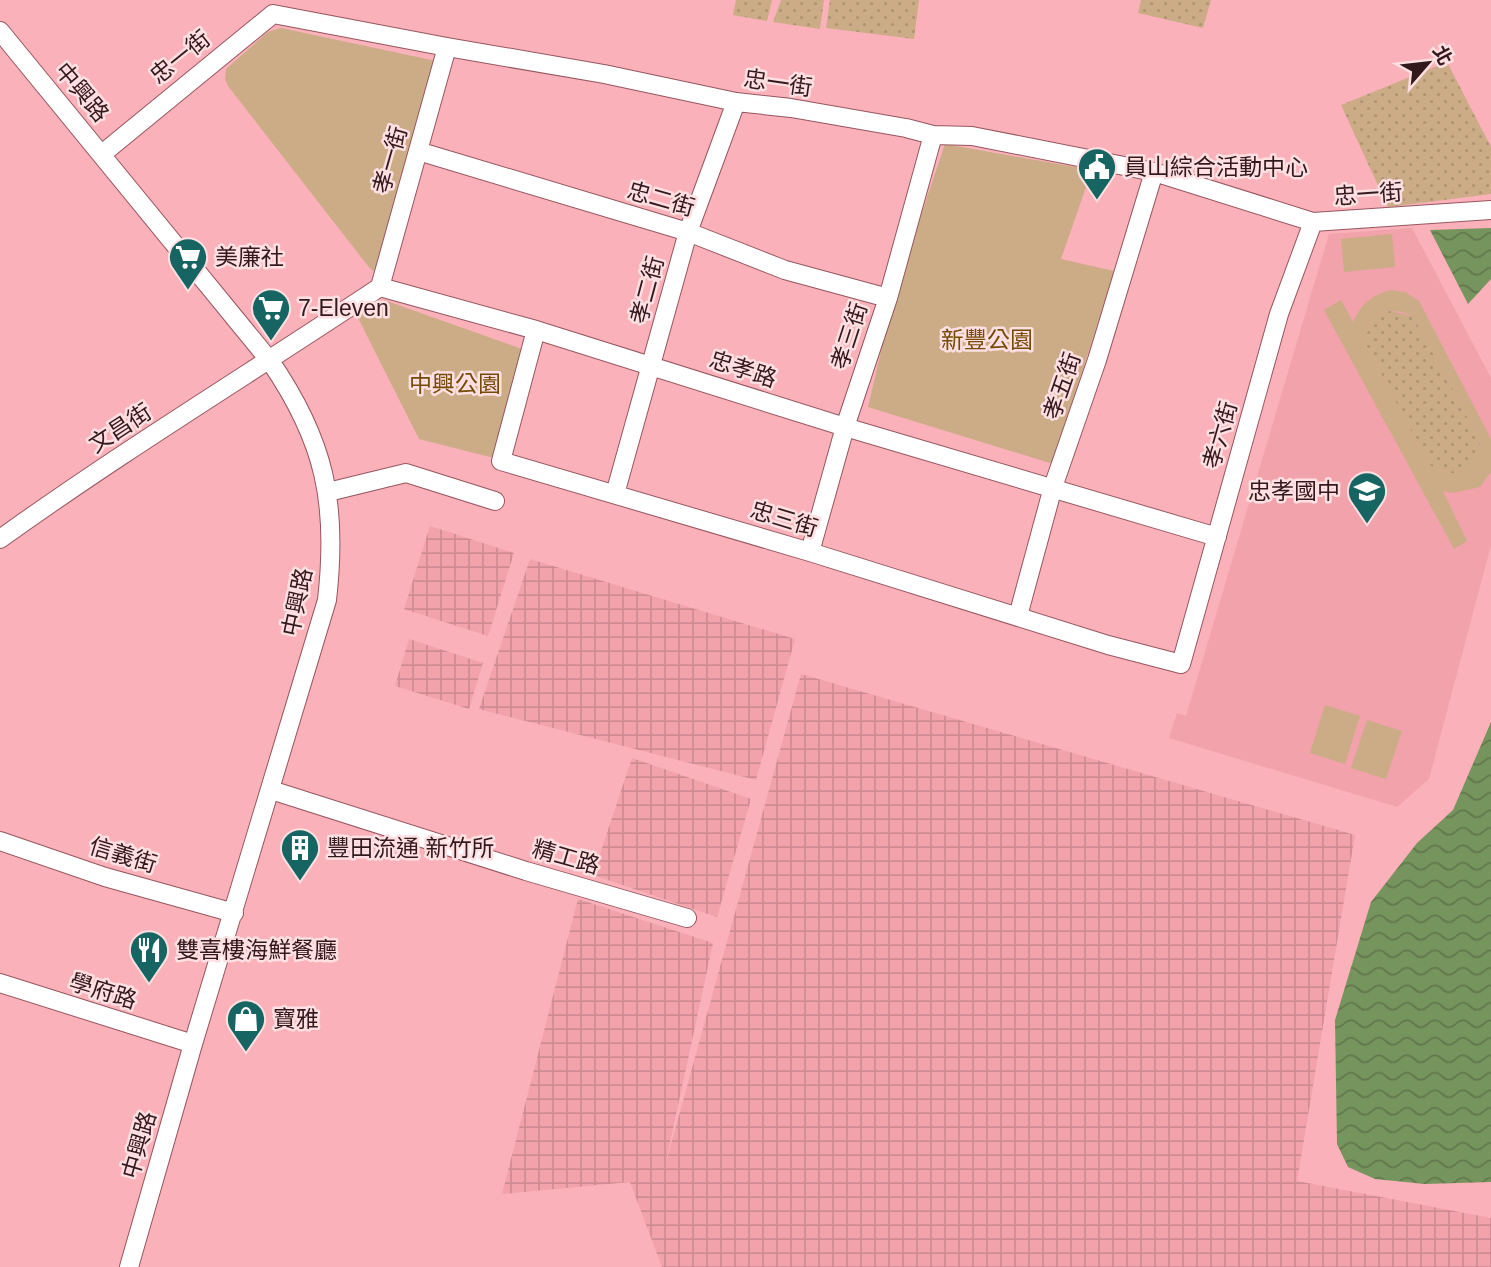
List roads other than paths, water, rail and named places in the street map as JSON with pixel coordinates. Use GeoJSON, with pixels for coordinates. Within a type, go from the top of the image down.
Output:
{"type":"FeatureCollection","features":[{"type":"Feature","properties":{"kind":"street","name":"忠一街"},"geometry":{"type":"LineString","coordinates":[[102,154],[273,14],[604,74],[736,102],[791,108],[933,135],[972,136],[1154,172],[1313,222],[1491,209]]}},
{"type":"Feature","properties":{"kind":"street","name":"中興路"},"geometry":{"type":"LineString","coordinates":[[0,31],[270,361],[288,387],[310,429],[328,492],[331,544],[327,600],[193,1044],[129,1267]]}},
{"type":"Feature","properties":{"kind":"street","name":"孝一街"},"geometry":{"type":"LineString","coordinates":[[380,286],[447,47]]}},
{"type":"Feature","properties":{"kind":"street","name":"孝二街"},"geometry":{"type":"LineString","coordinates":[[615,494],[688,232],[736,102]]}},
{"type":"Feature","properties":{"kind":"street","name":"孝三街"},"geometry":{"type":"LineString","coordinates":[[810,552],[845,427],[888,298],[933,135]]}},
{"type":"Feature","properties":{"kind":"street","name":"忠二街"},"geometry":{"type":"LineString","coordinates":[[418,152],[688,232],[785,270],[888,298]]}},
{"type":"Feature","properties":{"kind":"street","name":"孝五街"},"geometry":{"type":"LineString","coordinates":[[1017,616],[1053,487],[1097,360],[1154,172]]}},
{"type":"Feature","properties":{"kind":"street","name":"孝六街"},"geometry":{"type":"LineString","coordinates":[[1181,664],[1279,314],[1313,222]]}},
{"type":"Feature","properties":{"kind":"street","name":"忠孝路"},"geometry":{"type":"LineString","coordinates":[[380,286],[536,330],[845,427],[1217,537]]}},
{"type":"Feature","properties":{"kind":"street"},"geometry":{"type":"LineString","coordinates":[[270,361],[380,286]]}},
{"type":"Feature","properties":{"kind":"street","name":"忠三街"},"geometry":{"type":"LineString","coordinates":[[536,330],[501,461],[1181,664]]}},
{"type":"Feature","properties":{"kind":"street","name":"文昌街"},"geometry":{"type":"LineString","coordinates":[[0,539],[127,452],[270,361]]}},
{"type":"Feature","properties":{"kind":"street"},"geometry":{"type":"LineString","coordinates":[[328,492],[406,473],[495,501]]}},
{"type":"Feature","properties":{"kind":"street","name":"精工路"},"geometry":{"type":"LineString","coordinates":[[271,790],[526,871],[687,918]]}},
{"type":"Feature","properties":{"kind":"street","name":"信義街"},"geometry":{"type":"LineString","coordinates":[[0,841],[105,877],[234,913]]}},
{"type":"Feature","properties":{"kind":"street","name":"學府路"},"geometry":{"type":"LineString","coordinates":[[0,983],[193,1044]]}},
{"type":"Feature","properties":{"kind":"water"},"geometry":{"type":"Polygon","coordinates":[[[1491,228],[1491,279],[1468,304],[1430,230],[1491,228]]]}},
{"type":"Feature","properties":{"kind":"water"},"geometry":{"type":"Polygon","coordinates":[[[1491,722],[1491,1182],[1425,1184],[1375,1179],[1348,1167],[1337,1144],[1335,1020],[1371,902],[1417,843],[1453,810],[1491,722]]]}},
{"type":"Feature","properties":{"kind":"place","name":"員山綜合活動中心"},"geometry":{"type":"Point","coordinates":[1097,201]}},
{"type":"Feature","properties":{"kind":"place","name":"美廉社"},"geometry":{"type":"Point","coordinates":[188,291]}},
{"type":"Feature","properties":{"kind":"place","name":"7-Eleven"},"geometry":{"type":"Point","coordinates":[271,342]}},
{"type":"Feature","properties":{"kind":"place","name":"忠孝國中"},"geometry":{"type":"Point","coordinates":[1367,525]}},
{"type":"Feature","properties":{"kind":"place","name":"豐田流通 新竹所"},"geometry":{"type":"Point","coordinates":[300,882]}},
{"type":"Feature","properties":{"kind":"place","name":"雙喜樓海鮮餐廳"},"geometry":{"type":"Point","coordinates":[149,984]}},
{"type":"Feature","properties":{"kind":"place","name":"寶雅"},"geometry":{"type":"Point","coordinates":[246,1053]}},
{"type":"Feature","properties":{"kind":"park label","name":"新豐公園"},"geometry":{"type":"Point","coordinates":[987,340]}},
{"type":"Feature","properties":{"kind":"park label","name":"中興公園"},"geometry":{"type":"Point","coordinates":[455,384]}}]}
